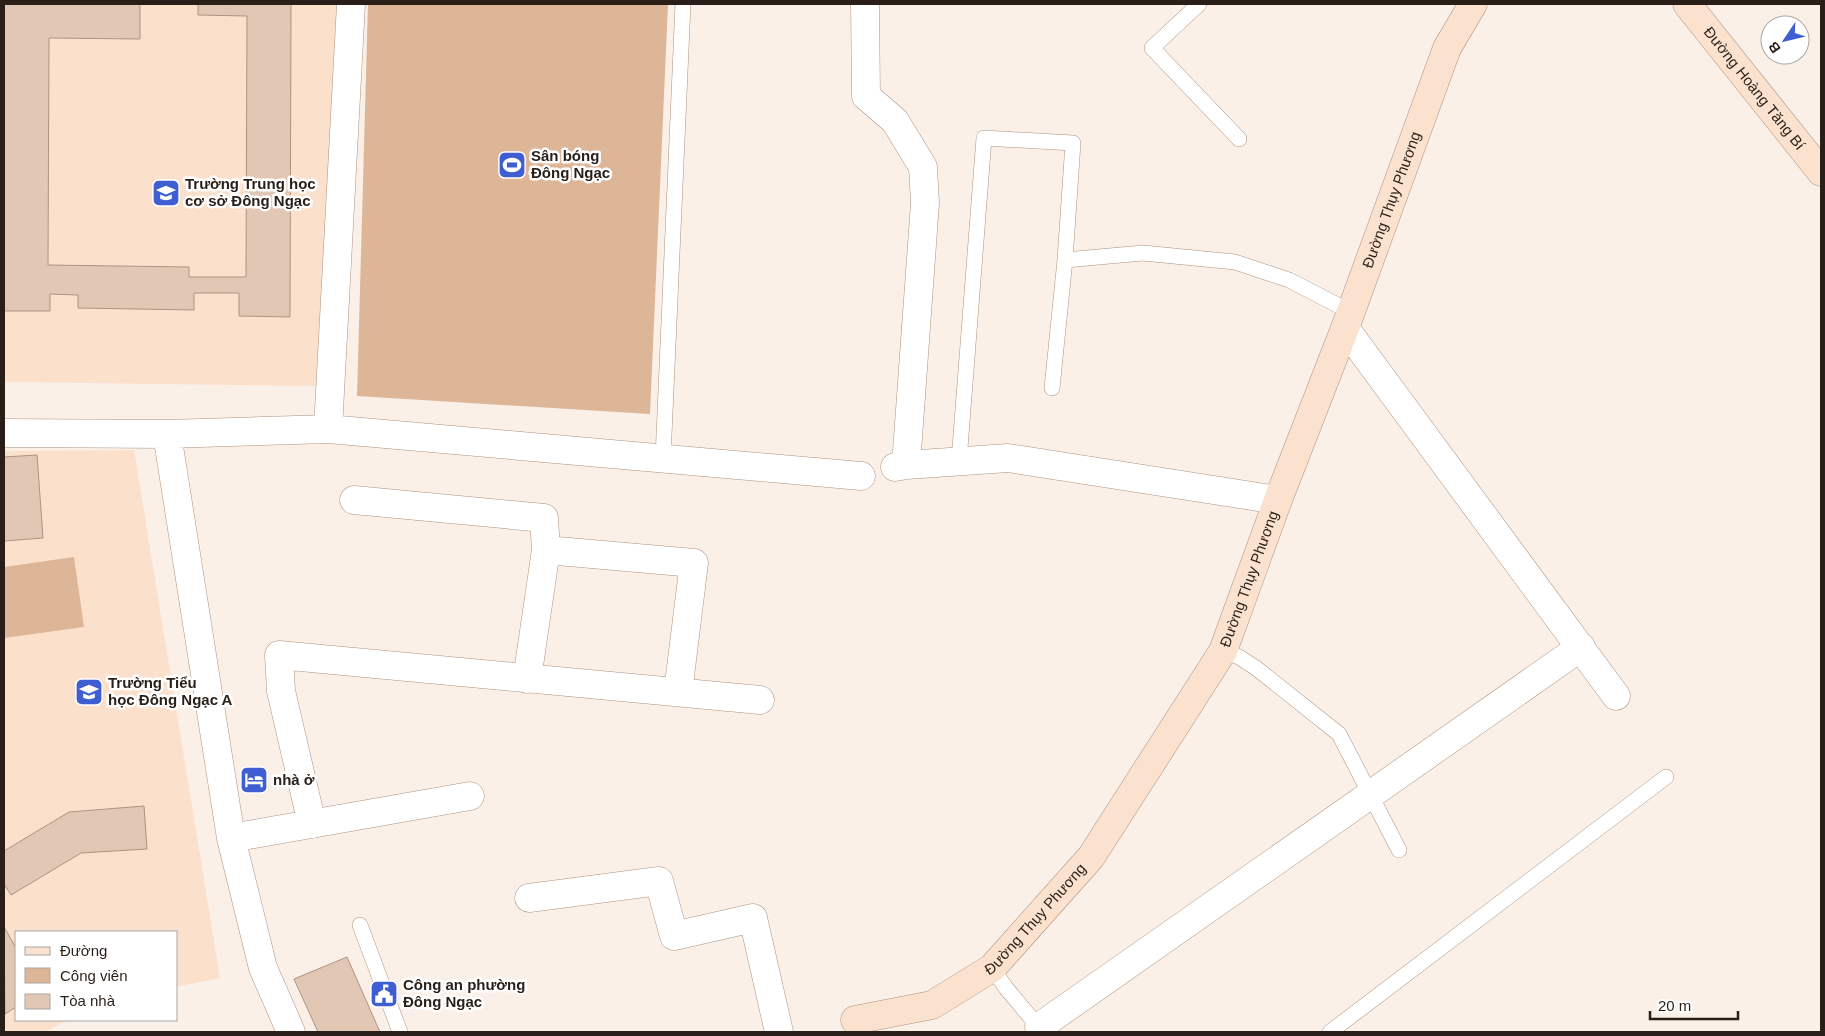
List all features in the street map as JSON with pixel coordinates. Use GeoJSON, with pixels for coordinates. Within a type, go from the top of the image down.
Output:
{"type":"FeatureCollection","features":[{"type":"Feature","properties":{"kind":"main road","name":"Đường Thụy Phương"},"geometry":{"type":"LineString","coordinates":[[855,1020],[932,1005],[992,968],[1091,857],[1223,651],[1278,500],[1348,320],[1447,48],[1473,4]]}},
{"type":"Feature","properties":{"kind":"main road","name":"Đường Hoàng Tăng Bí"},"geometry":{"type":"LineString","coordinates":[[1686,4],[1821,172]]}},
{"type":"Feature","properties":{"kind":"street"},"geometry":{"type":"LineString","coordinates":[[328,429],[351,4]]}},
{"type":"Feature","properties":{"kind":"street"},"geometry":{"type":"LineString","coordinates":[[865,4],[866,96],[895,121],[923,167],[925,200],[900,466],[1008,458],[1278,500]]}},
{"type":"Feature","properties":{"kind":"street"},"geometry":{"type":"LineString","coordinates":[[1348,320],[1616,696]]}},
{"type":"Feature","properties":{"kind":"street"},"geometry":{"type":"LineString","coordinates":[[4,432],[167,434],[328,429],[861,476]]}},
{"type":"Feature","properties":{"kind":"street"},"geometry":{"type":"LineString","coordinates":[[167,434],[231,838],[263,968],[290,1032]]}},
{"type":"Feature","properties":{"kind":"street"},"geometry":{"type":"LineString","coordinates":[[354,500],[544,518],[546,550],[527,679]]}},
{"type":"Feature","properties":{"kind":"street"},"geometry":{"type":"LineString","coordinates":[[546,550],[694,562],[678,692]]}},
{"type":"Feature","properties":{"kind":"street"},"geometry":{"type":"LineString","coordinates":[[1041,1030],[1370,794],[1581,646]]}},
{"type":"Feature","properties":{"kind":"street"},"geometry":{"type":"LineString","coordinates":[[312,824],[281,691],[279,655],[760,700]]}},
{"type":"Feature","properties":{"kind":"street"},"geometry":{"type":"LineString","coordinates":[[231,838],[470,796]]}},
{"type":"Feature","properties":{"kind":"street"},"geometry":{"type":"LineString","coordinates":[[529,898],[659,881],[674,936],[754,918],[779,1032]]}},
{"type":"Feature","properties":{"kind":"lane"},"geometry":{"type":"LineString","coordinates":[[663,458],[683,4]]}},
{"type":"Feature","properties":{"kind":"lane"},"geometry":{"type":"LineString","coordinates":[[1199,4],[1152,48],[1239,139]]}},
{"type":"Feature","properties":{"kind":"lane"},"geometry":{"type":"LineString","coordinates":[[959,462],[984,138],[1073,143],[1065,260],[1052,388]]}},
{"type":"Feature","properties":{"kind":"lane"},"geometry":{"type":"LineString","coordinates":[[1065,260],[1143,252],[1235,262],[1289,280],[1348,320]]}},
{"type":"Feature","properties":{"kind":"lane"},"geometry":{"type":"LineString","coordinates":[[1223,651],[1239,656],[1256,668],[1339,734],[1399,850]]}},
{"type":"Feature","properties":{"kind":"lane"},"geometry":{"type":"LineString","coordinates":[[1330,1032],[1666,777]]}},
{"type":"Feature","properties":{"kind":"lane"},"geometry":{"type":"LineString","coordinates":[[360,925],[400,1032]]}},
{"type":"Feature","properties":{"kind":"lane"},"geometry":{"type":"LineString","coordinates":[[992,968],[1041,1030]]}},
{"type":"Feature","properties":{"kind":"shaded area","name":"Trường Trung học cơ sở Đông Ngạc"},"geometry":{"type":"Polygon","coordinates":[[[4,4],[337,4],[317,386],[4,382],[4,4]]]}},
{"type":"Feature","properties":{"kind":"shaded area","name":"Trường Tiểu học Đông Ngạc A"},"geometry":{"type":"Polygon","coordinates":[[[134,450],[220,978],[178,987],[178,931],[15,931],[15,1021],[65,1021],[46,1032],[4,1032],[4,451],[134,450]]]}},
{"type":"Feature","properties":{"kind":"green space","name":"Sân bóng Đông Ngạc"},"geometry":{"type":"Polygon","coordinates":[[[368,4],[668,4],[650,414],[357,396],[368,4]]]}},
{"type":"Feature","properties":{"kind":"green space"},"geometry":{"type":"Polygon","coordinates":[[[74,557],[84,627],[4,638],[4,567],[74,557]]]}},
{"type":"Feature","properties":{"kind":"building"},"geometry":{"type":"Polygon","coordinates":[[[4,4],[140,4],[140,39],[49,38],[48,265],[189,267],[189,277],[246,277],[247,16],[198,15],[198,4],[291,4],[290,317],[239,316],[239,293],[194,293],[194,310],[78,308],[78,295],[50,294],[50,311],[4,311],[4,4]]]}},
{"type":"Feature","properties":{"kind":"building"},"geometry":{"type":"Polygon","coordinates":[[[37,455],[43,538],[4,541],[4,457],[37,455]]]}},
{"type":"Feature","properties":{"kind":"building"},"geometry":{"type":"Polygon","coordinates":[[[144,806],[147,849],[81,853],[11,895],[4,884],[4,851],[69,812],[144,806]]]}},
{"type":"Feature","properties":{"kind":"building"},"geometry":{"type":"Polygon","coordinates":[[[4,927],[15,946],[15,1008],[5,1014],[4,927]]]}},
{"type":"Feature","properties":{"kind":"building"},"geometry":{"type":"Polygon","coordinates":[[[347,957],[380,1032],[318,1032],[294,979],[347,957]]]}},
{"type":"Feature","properties":{"kind":"place","name":"Sân bóng Đông Ngạc"},"geometry":{"type":"Point","coordinates":[512,165]}},
{"type":"Feature","properties":{"kind":"place","name":"Trường Trung học cơ sở Đông Ngạc"},"geometry":{"type":"Point","coordinates":[166,193]}},
{"type":"Feature","properties":{"kind":"place","name":"Trường Tiểu học Đông Ngạc A"},"geometry":{"type":"Point","coordinates":[89,692]}},
{"type":"Feature","properties":{"kind":"place","name":"nhà ở"},"geometry":{"type":"Point","coordinates":[254,780]}},
{"type":"Feature","properties":{"kind":"place","name":"Công an phường Đông Ngạc"},"geometry":{"type":"Point","coordinates":[384,994]}}]}
